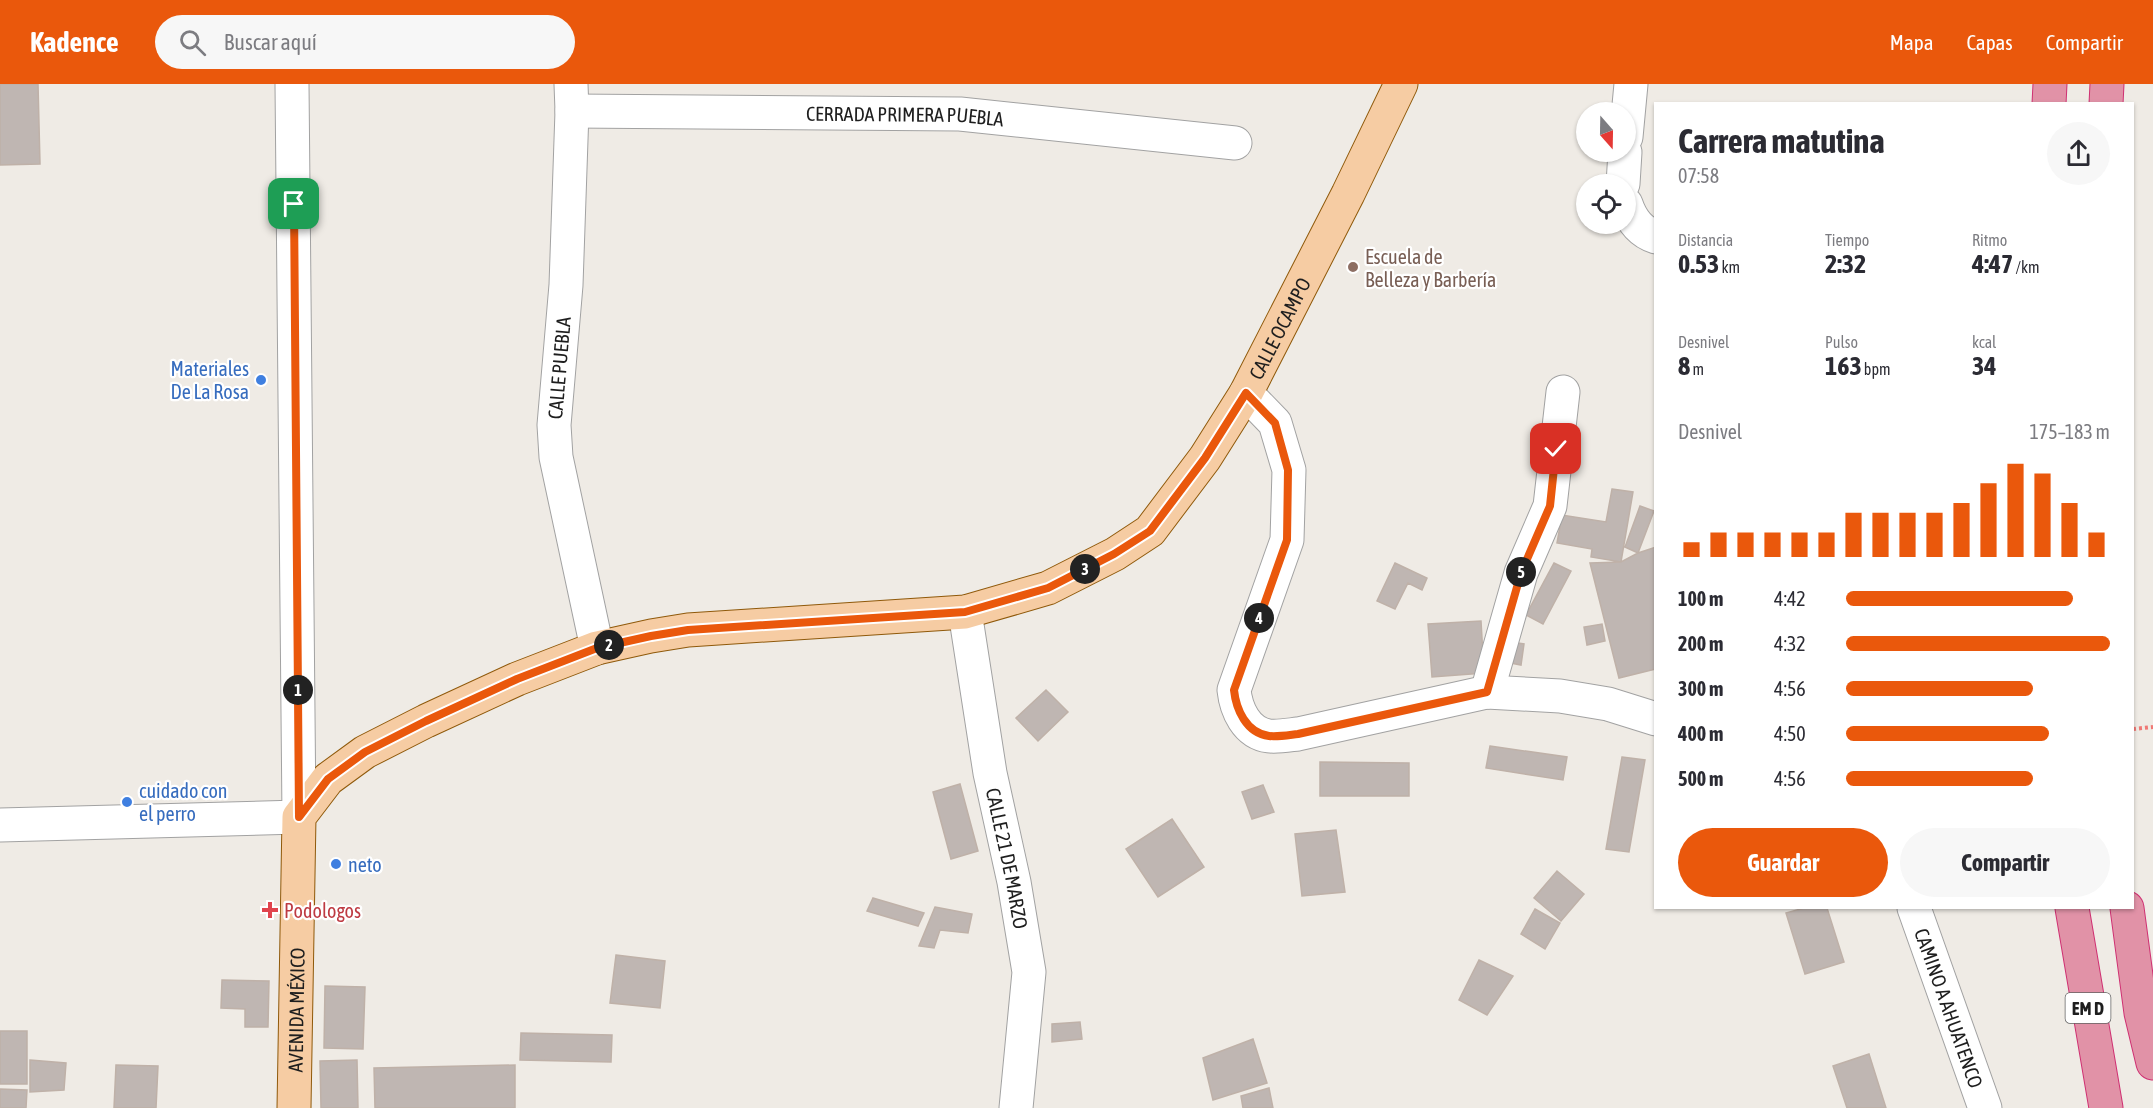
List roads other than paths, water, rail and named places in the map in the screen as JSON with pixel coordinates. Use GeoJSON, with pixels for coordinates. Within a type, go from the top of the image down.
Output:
{"type":"FeatureCollection","features":[{"type":"Feature","properties":{"kind":"highway"},"geometry":{"type":"LineString","coordinates":[[2049,102],[2050,84]]}},
{"type":"Feature","properties":{"kind":"highway"},"geometry":{"type":"LineString","coordinates":[[2106,84],[2106,102]]}},
{"type":"Feature","properties":{"kind":"highway","name":"EM D"},"geometry":{"type":"LineString","coordinates":[[2072,909],[2106,1108]]}},
{"type":"Feature","properties":{"kind":"highway","name":"EM D"},"geometry":{"type":"LineString","coordinates":[[2127,909],[2141,1013],[2153,1063]]}},
{"type":"Feature","properties":{"kind":"main road","name":"CALLE OCAMPO"},"geometry":{"type":"LineString","coordinates":[[299,817],[328,779],[365,752],[517,679],[597,648],[688,630],[965,612],[1048,588],[1114,554],[1150,531],[1205,458],[1246,393],[1348,194],[1401,84]]}},
{"type":"Feature","properties":{"kind":"main road","name":"AVENIDA MÉXICO"},"geometry":{"type":"LineString","coordinates":[[294,1108],[299,817]]}},
{"type":"Feature","properties":{"kind":"street","name":"AVENIDA MÉXICO"},"geometry":{"type":"LineString","coordinates":[[292,84],[299,817]]}},
{"type":"Feature","properties":{"kind":"street"},"geometry":{"type":"LineString","coordinates":[[1629,102],[1631,84]]}},
{"type":"Feature","properties":{"kind":"street","name":"CERRADA PRIMERA PUEBLA"},"geometry":{"type":"LineString","coordinates":[[571,98],[960,114],[1235,143]]}},
{"type":"Feature","properties":{"kind":"street","name":"CALLE PUEBLA"},"geometry":{"type":"LineString","coordinates":[[571,98],[566,285],[554,425],[556,456],[597,648]]}},
{"type":"Feature","properties":{"kind":"street"},"geometry":{"type":"LineString","coordinates":[[1636,223],[1654,236]]}},
{"type":"Feature","properties":{"kind":"street"},"geometry":{"type":"LineString","coordinates":[[1487,692],[1521,573],[1550,506],[1563,392]]}},
{"type":"Feature","properties":{"kind":"street"},"geometry":{"type":"LineString","coordinates":[[1246,393],[1275,423],[1288,470],[1287,540],[1234,690],[1236,707],[1243,719],[1257,732],[1268,736],[1298,734],[1487,692],[1560,696],[1608,704],[1654,717]]}},
{"type":"Feature","properties":{"kind":"street","name":"CALLE 21 DE MARZO"},"geometry":{"type":"LineString","coordinates":[[965,612],[990,773],[1014,882],[1029,972],[1016,1108]]}},
{"type":"Feature","properties":{"kind":"street"},"geometry":{"type":"LineString","coordinates":[[0,825],[299,817]]}},
{"type":"Feature","properties":{"kind":"street","name":"CAMINO A AHUATENCO"},"geometry":{"type":"LineString","coordinates":[[1914,909],[1985,1108]]}},
{"type":"Feature","properties":{"kind":"place","name":"Escuela de Belleza y Barbería"},"geometry":{"type":"Point","coordinates":[1353,267]}},
{"type":"Feature","properties":{"kind":"place","name":"Materiales De La Rosa"},"geometry":{"type":"Point","coordinates":[261,380]}},
{"type":"Feature","properties":{"kind":"place","name":"cuidado con el perro"},"geometry":{"type":"Point","coordinates":[127,802]}},
{"type":"Feature","properties":{"kind":"place","name":"neto"},"geometry":{"type":"Point","coordinates":[336,864]}},
{"type":"Feature","properties":{"kind":"place","name":"Podologos"},"geometry":{"type":"Point","coordinates":[270,910]}}]}
